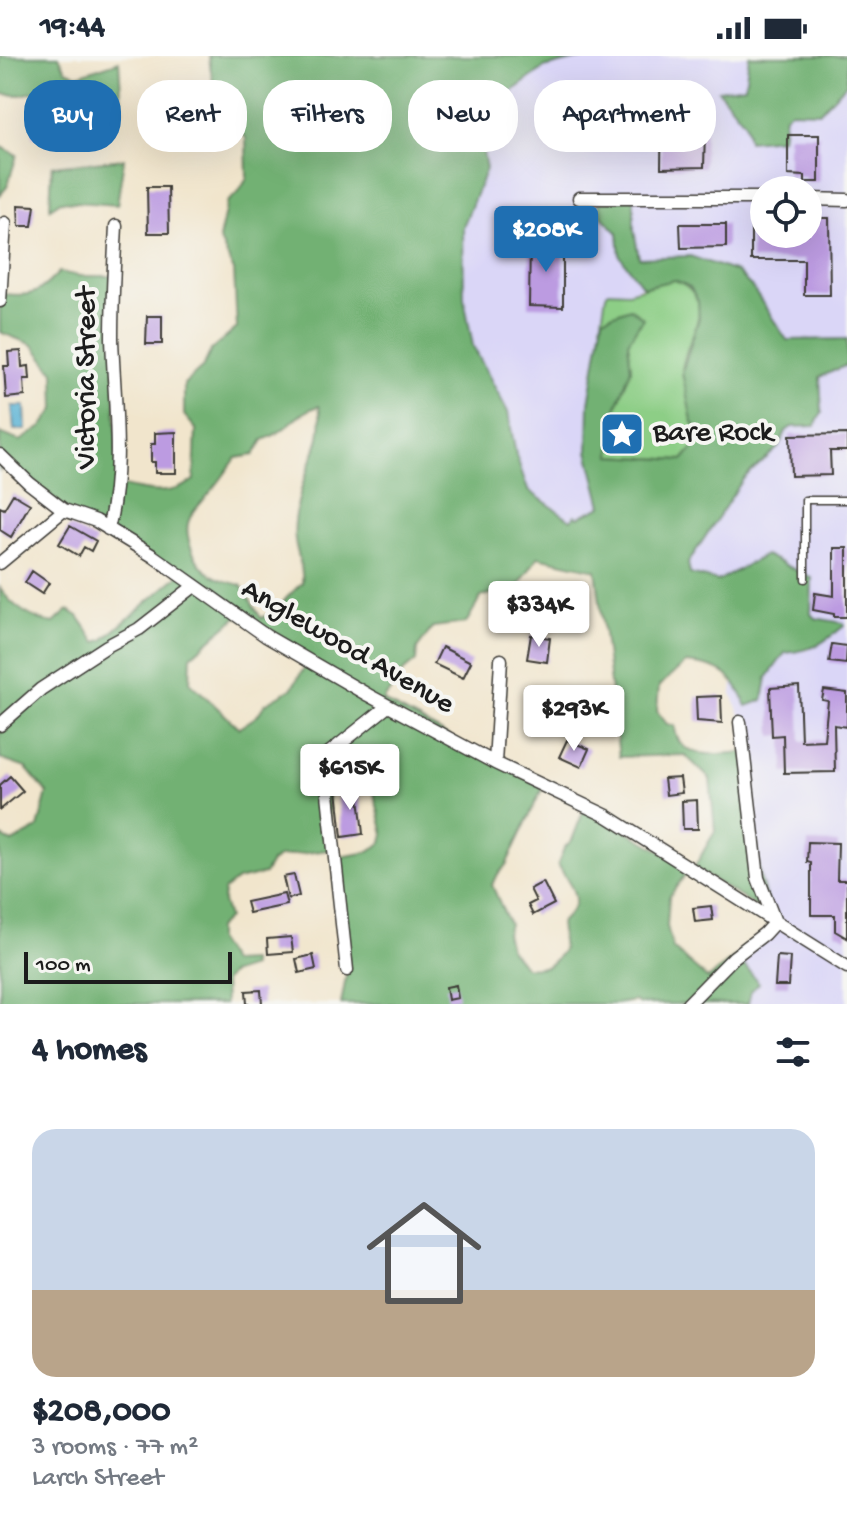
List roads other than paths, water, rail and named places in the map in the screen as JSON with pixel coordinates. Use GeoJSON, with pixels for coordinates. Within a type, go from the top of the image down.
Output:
{"type":"FeatureCollection","features":[{"type":"Feature","properties":{"kind":"street"},"geometry":{"type":"LineString","coordinates":[[579,198],[750,198]]}},
{"type":"Feature","properties":{"kind":"street"},"geometry":{"type":"LineString","coordinates":[[822,199],[847,200]]}},
{"type":"Feature","properties":{"kind":"street"},"geometry":{"type":"LineString","coordinates":[[0,301],[5,223]]}},
{"type":"Feature","properties":{"kind":"street","name":"Victoria Street"},"geometry":{"type":"LineString","coordinates":[[108,529],[114,506],[116,452],[112,339],[116,226]]}},
{"type":"Feature","properties":{"kind":"street","name":"Anglewood Avenue"},"geometry":{"type":"LineString","coordinates":[[0,455],[64,510],[96,521],[153,556],[266,636],[495,763],[607,816],[847,967]]}},
{"type":"Feature","properties":{"kind":"street"},"geometry":{"type":"LineString","coordinates":[[0,563],[64,510]]}},
{"type":"Feature","properties":{"kind":"street"},"geometry":{"type":"LineString","coordinates":[[0,725],[41,689],[139,629],[193,587]]}},
{"type":"Feature","properties":{"kind":"street"},"geometry":{"type":"LineString","coordinates":[[495,763],[501,660]]}},
{"type":"Feature","properties":{"kind":"street"},"geometry":{"type":"LineString","coordinates":[[347,970],[324,757],[388,706]]}},
{"type":"Feature","properties":{"kind":"street"},"geometry":{"type":"LineString","coordinates":[[688,1004],[734,957],[775,922],[758,878],[740,722]]}},
{"type":"Feature","properties":{"kind":"lane"},"geometry":{"type":"LineString","coordinates":[[805,579],[805,500],[847,500]]}},
{"type":"Feature","properties":{"kind":"water"},"geometry":{"type":"Polygon","coordinates":[[[12,406],[25,406],[26,430],[14,430],[12,406]]]}},
{"type":"Feature","properties":{"kind":"place","name":"Bare Rock"},"geometry":{"type":"Point","coordinates":[622,434]}}]}
